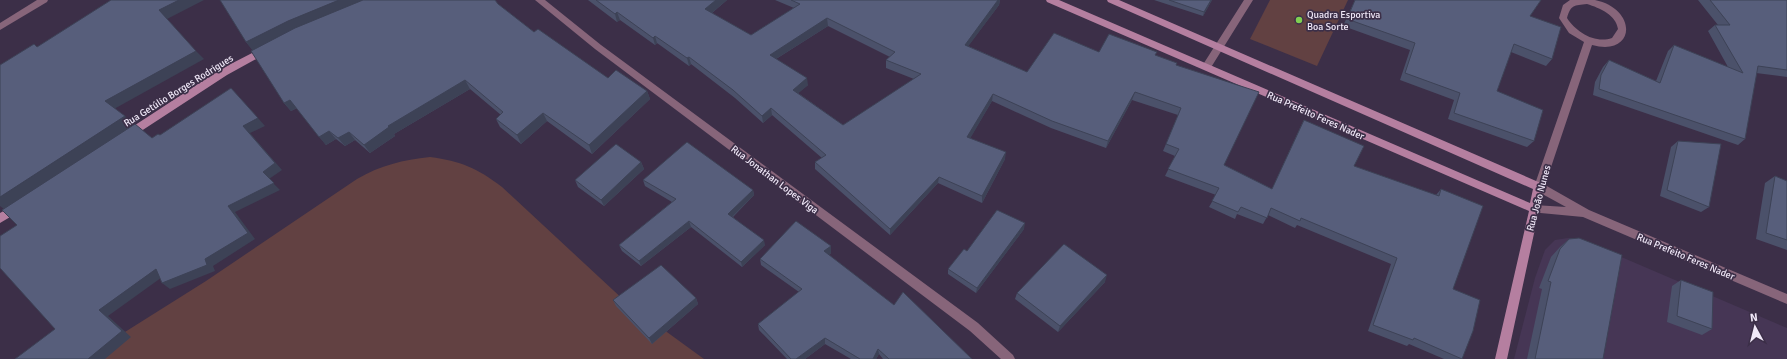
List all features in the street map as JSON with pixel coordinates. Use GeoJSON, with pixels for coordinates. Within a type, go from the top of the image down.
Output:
{"type":"FeatureCollection","features":[{"type":"Feature","properties":{"kind":"street"},"geometry":{"type":"LineString","coordinates":[[0,27],[44,0]]}},
{"type":"Feature","properties":{"kind":"street","name":"Rua Jonathan Lopes Viga"},"geometry":{"type":"LineString","coordinates":[[539,0],[598,47],[974,327],[1009,359]]}},
{"type":"Feature","properties":{"kind":"street","name":"Rua Prefeito Feres Nader"},"geometry":{"type":"LineString","coordinates":[[1050,0],[1207,66],[1421,162],[1534,209],[1586,213]]}},
{"type":"Feature","properties":{"kind":"street","name":"Rua Prefeito Feres Nader"},"geometry":{"type":"LineString","coordinates":[[1110,0],[1220,46],[1539,186],[1586,213],[1787,299]]}},
{"type":"Feature","properties":{"kind":"street"},"geometry":{"type":"LineString","coordinates":[[1207,66],[1249,0]]}},
{"type":"Feature","properties":{"kind":"street"},"geometry":{"type":"LineString","coordinates":[[1587,1],[1604,7],[1618,18],[1622,25],[1620,37],[1615,40],[1598,42],[1589,40],[1572,31],[1563,18],[1563,12],[1571,3],[1587,1]]}},
{"type":"Feature","properties":{"kind":"street","name":"Rua João Nunes"},"geometry":{"type":"LineString","coordinates":[[1501,359],[1539,186],[1589,40]]}},
{"type":"Feature","properties":{"kind":"street","name":"Rua Getúlio Borges Rodrigues"},"geometry":{"type":"LineString","coordinates":[[118,141],[224,72],[278,44]]}},
{"type":"Feature","properties":{"kind":"street"},"geometry":{"type":"LineString","coordinates":[[0,219],[26,202]]}},
{"type":"Feature","properties":{"kind":"shaded area","name":"Quadra Esportiva Boa Sorte"},"geometry":{"type":"Polygon","coordinates":[[[1270,0],[1348,0],[1317,66],[1250,39],[1270,0]]]}},
{"type":"Feature","properties":{"kind":"shaded area"},"geometry":{"type":"Polygon","coordinates":[[[430,157],[468,166],[485,175],[502,187],[627,303],[704,359],[82,359],[206,281],[357,179],[392,164],[430,157]]]}},
{"type":"Feature","properties":{"kind":"shaded area"},"geometry":{"type":"Polygon","coordinates":[[[1568,238],[1584,241],[1787,328],[1787,359],[1514,359],[1535,278],[1545,250],[1555,240],[1568,238]]]}},
{"type":"Feature","properties":{"kind":"building"},"geometry":{"type":"Polygon","coordinates":[[[111,0],[179,0],[159,10],[196,51],[105,101],[125,116],[0,197],[0,65],[34,44],[37,47],[111,0]]]}},
{"type":"Feature","properties":{"kind":"building"},"geometry":{"type":"Polygon","coordinates":[[[220,0],[339,0],[288,21],[246,42],[220,0]]]}},
{"type":"Feature","properties":{"kind":"building"},"geometry":{"type":"Polygon","coordinates":[[[363,0],[495,0],[534,32],[538,29],[608,78],[616,70],[647,91],[589,145],[543,113],[517,135],[496,119],[503,112],[465,80],[388,126],[389,127],[364,145],[349,132],[338,138],[329,131],[319,137],[290,100],[284,103],[251,51],[295,28],[363,0]]]}},
{"type":"Feature","properties":{"kind":"building"},"geometry":{"type":"Polygon","coordinates":[[[596,0],[716,0],[705,9],[751,35],[800,4],[791,0],[998,0],[965,45],[1027,72],[1054,33],[1099,52],[1109,34],[1157,52],[1155,55],[1177,63],[1176,65],[1259,92],[1224,165],[1272,189],[1304,120],[1364,146],[1354,166],[1439,196],[1441,189],[1483,206],[1453,289],[1480,300],[1473,331],[1462,359],[1414,338],[1413,340],[1373,325],[1397,258],[1301,218],[1300,221],[1271,208],[1267,218],[1241,207],[1238,212],[1212,201],[1219,188],[1168,169],[1179,149],[1166,144],[1181,108],[1135,92],[1108,141],[1052,121],[993,94],[967,137],[1006,152],[982,196],[939,177],[890,229],[815,162],[826,155],[771,108],[762,116],[733,90],[689,57],[687,58],[655,36],[653,38],[617,12],[615,14],[596,0]],[[827,18],[770,55],[807,78],[793,90],[843,125],[921,74],[886,60],[895,52],[827,18]]]}},
{"type":"Feature","properties":{"kind":"building"},"geometry":{"type":"Polygon","coordinates":[[[1169,0],[1211,0],[1204,12],[1169,0]]]}},
{"type":"Feature","properties":{"kind":"building"},"geometry":{"type":"Polygon","coordinates":[[[1355,0],[1541,0],[1530,16],[1561,27],[1552,59],[1514,44],[1497,91],[1543,110],[1534,141],[1454,113],[1460,93],[1405,73],[1415,43],[1347,19],[1355,0]]]}},
{"type":"Feature","properties":{"kind":"building"},"geometry":{"type":"Polygon","coordinates":[[[1710,0],[1787,0],[1787,70],[1758,66],[1745,139],[1599,89],[1601,75],[1609,60],[1660,83],[1674,45],[1743,73],[1715,25],[1730,25],[1710,0]]]}},
{"type":"Feature","properties":{"kind":"building"},"geometry":{"type":"Polygon","coordinates":[[[231,88],[258,118],[243,126],[275,163],[263,172],[274,183],[228,206],[248,233],[205,259],[207,265],[162,283],[156,269],[99,310],[122,331],[88,359],[15,359],[55,329],[0,268],[0,236],[17,225],[2,210],[135,124],[152,138],[158,134],[160,135],[231,88]]]}},
{"type":"Feature","properties":{"kind":"building"},"geometry":{"type":"Polygon","coordinates":[[[1678,141],[1721,144],[1709,207],[1667,190],[1678,141]]]}},
{"type":"Feature","properties":{"kind":"building"},"geometry":{"type":"Polygon","coordinates":[[[687,142],[753,190],[728,214],[764,240],[741,262],[689,221],[639,261],[619,245],[676,199],[643,180],[687,142]]]}},
{"type":"Feature","properties":{"kind":"building"},"geometry":{"type":"Polygon","coordinates":[[[616,144],[641,162],[601,200],[575,180],[616,144]]]}},
{"type":"Feature","properties":{"kind":"building"},"geometry":{"type":"Polygon","coordinates":[[[1775,176],[1787,181],[1787,240],[1766,233],[1775,176]]]}},
{"type":"Feature","properties":{"kind":"building"},"geometry":{"type":"Polygon","coordinates":[[[997,210],[1025,223],[977,288],[948,269],[964,249],[967,251],[997,210]]]}},
{"type":"Feature","properties":{"kind":"building"},"geometry":{"type":"Polygon","coordinates":[[[796,221],[831,246],[824,251],[894,305],[903,292],[972,359],[889,359],[878,349],[873,359],[860,359],[825,338],[796,359],[791,359],[758,324],[802,289],[760,259],[796,221]]]}},
{"type":"Feature","properties":{"kind":"building"},"geometry":{"type":"Polygon","coordinates":[[[1579,238],[1622,255],[1603,359],[1535,359],[1551,282],[1548,281],[1560,249],[1569,239],[1579,238]]]}},
{"type":"Feature","properties":{"kind":"building"},"geometry":{"type":"Polygon","coordinates":[[[1064,244],[1107,275],[1060,326],[1017,293],[1064,244]]]}},
{"type":"Feature","properties":{"kind":"building"},"geometry":{"type":"Polygon","coordinates":[[[661,265],[696,298],[649,338],[613,300],[661,265]]]}},
{"type":"Feature","properties":{"kind":"building"},"geometry":{"type":"Polygon","coordinates":[[[1681,280],[1713,292],[1712,329],[1677,316],[1681,280]]]}},
{"type":"Feature","properties":{"kind":"place","name":"Quadra Esportiva Boa Sorte"},"geometry":{"type":"Point","coordinates":[1299,20]}}]}
